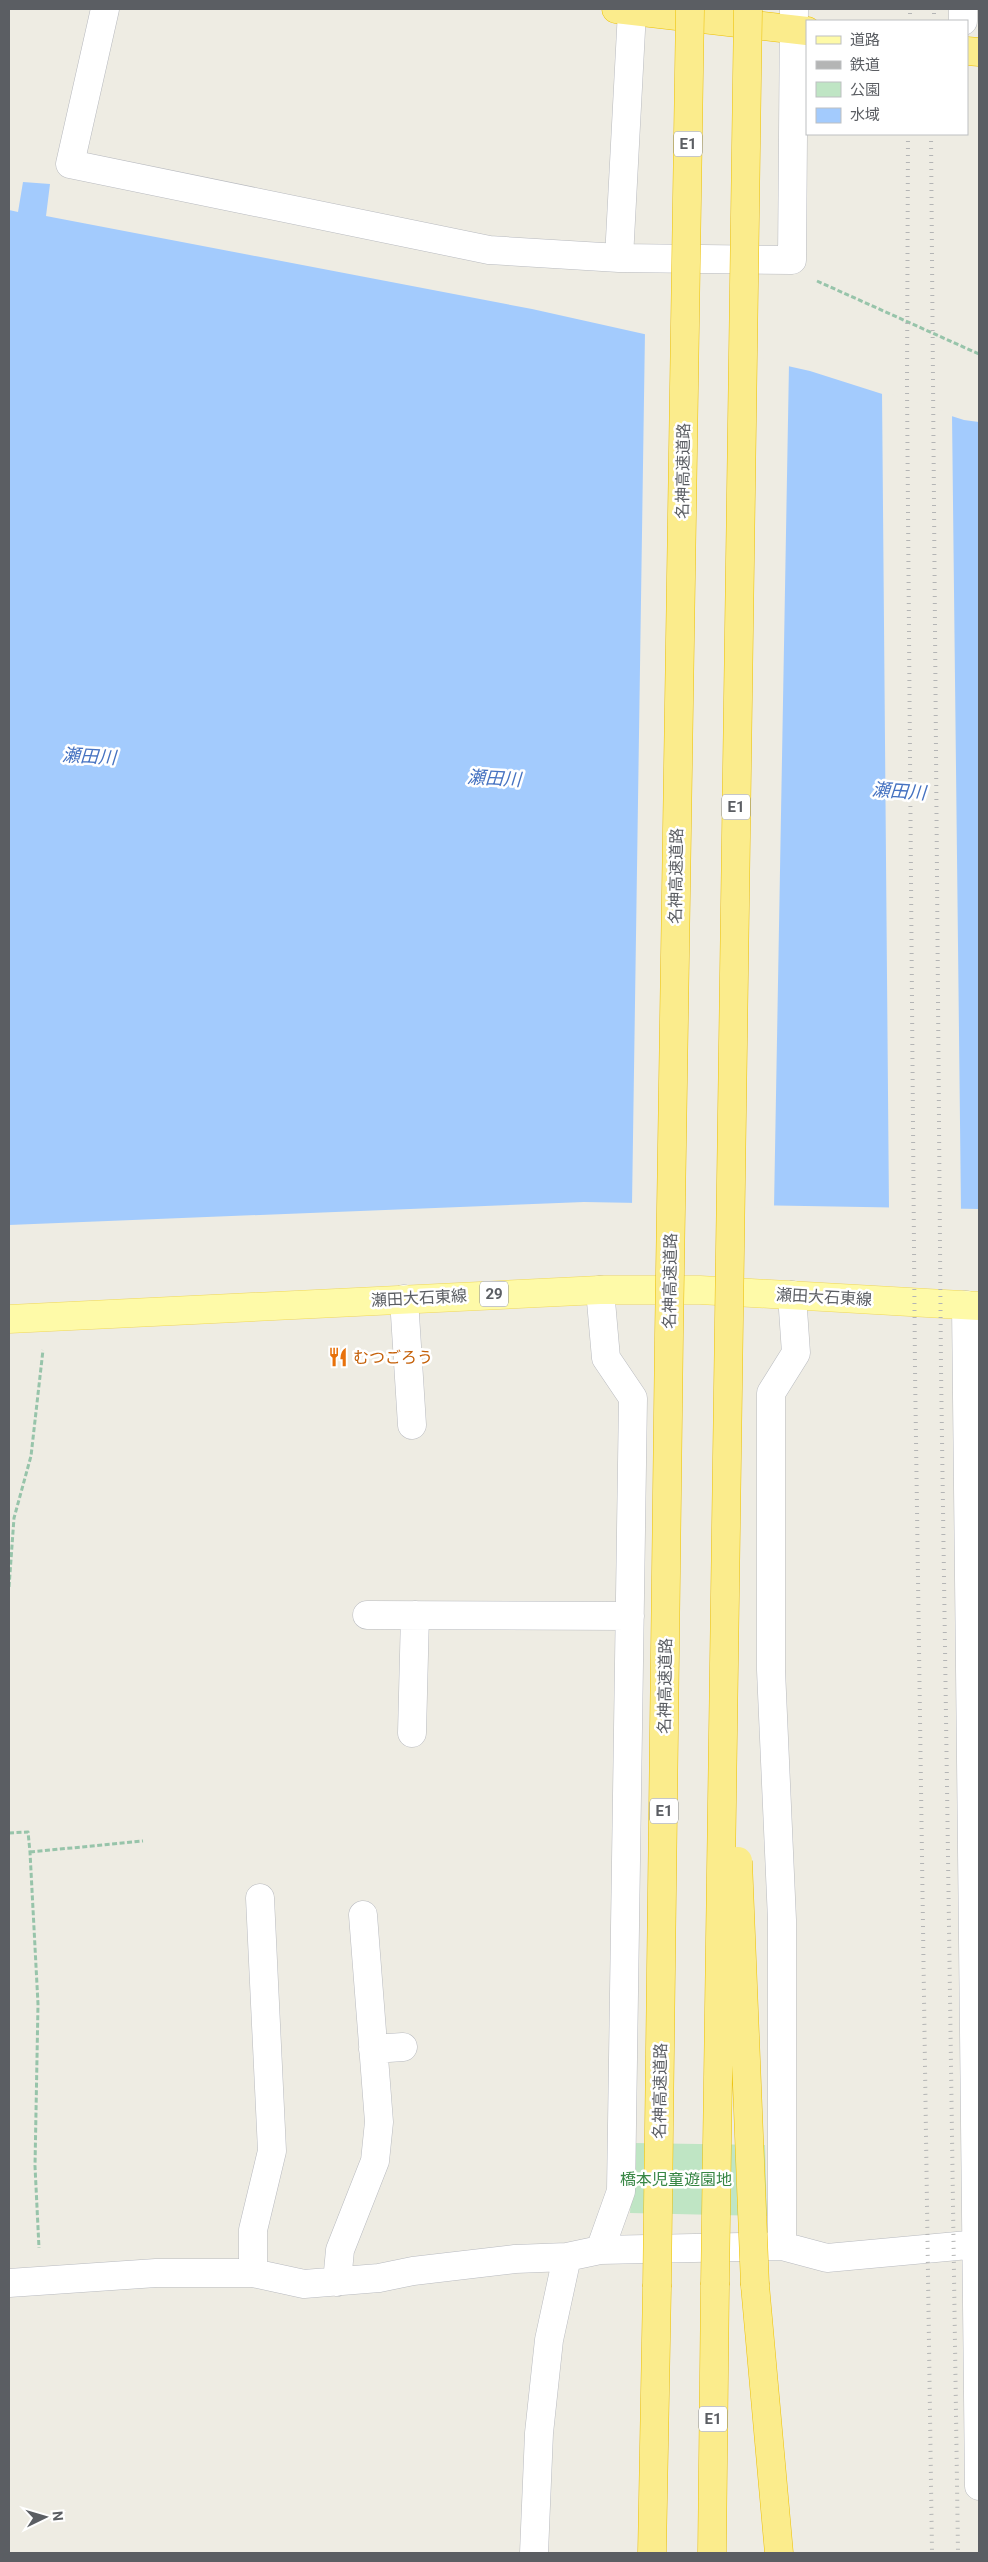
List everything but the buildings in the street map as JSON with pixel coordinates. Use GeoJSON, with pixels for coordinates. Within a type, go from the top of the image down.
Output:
{"type":"FeatureCollection","features":[{"type":"Feature","properties":{"kind":"highway","name":"名神高速道路"},"geometry":{"type":"LineString","coordinates":[[652,2553],[690,9]]}},
{"type":"Feature","properties":{"kind":"highway","name":"E1"},"geometry":{"type":"LineString","coordinates":[[712,2553],[724,1532],[748,9]]}},
{"type":"Feature","properties":{"kind":"highway"},"geometry":{"type":"LineString","coordinates":[[624,10],[798,23]]}},
{"type":"Feature","properties":{"kind":"highway"},"geometry":{"type":"LineString","coordinates":[[724,1532],[755,2285],[779,2553]]}},
{"type":"Feature","properties":{"kind":"main road","name":"瀬田大石東線"},"geometry":{"type":"LineString","coordinates":[[9,1320],[404,1298],[600,1290],[700,1290],[972,1305]]}},
{"type":"Feature","properties":{"kind":"street"},"geometry":{"type":"LineString","coordinates":[[105,9],[70,164],[489,250],[619,258],[792,260],[798,23]]}},
{"type":"Feature","properties":{"kind":"street"},"geometry":{"type":"LineString","coordinates":[[619,258],[624,10]]}},
{"type":"Feature","properties":{"kind":"street"},"geometry":{"type":"LineString","coordinates":[[600,1290],[606,1358],[633,1398],[621,2191],[600,2250]]}},
{"type":"Feature","properties":{"kind":"street"},"geometry":{"type":"LineString","coordinates":[[782,2246],[782,1920],[771,1670],[770,1393],[796,1353],[792,1295]]}},
{"type":"Feature","properties":{"kind":"street"},"geometry":{"type":"LineString","coordinates":[[404,1298],[412,1425]]}},
{"type":"Feature","properties":{"kind":"street"},"geometry":{"type":"LineString","coordinates":[[972,1305],[979,2486]]}},
{"type":"Feature","properties":{"kind":"street"},"geometry":{"type":"LineString","coordinates":[[367,1615],[630,1616]]}},
{"type":"Feature","properties":{"kind":"street"},"geometry":{"type":"LineString","coordinates":[[412,1733],[415,1615]]}},
{"type":"Feature","properties":{"kind":"street"},"geometry":{"type":"LineString","coordinates":[[253,2273],[253,2230],[272,2151],[260,1898]]}},
{"type":"Feature","properties":{"kind":"street"},"geometry":{"type":"LineString","coordinates":[[337,2282],[340,2250],[375,2161],[379,2122],[373,2049],[372,1928]]}},
{"type":"Feature","properties":{"kind":"street"},"geometry":{"type":"LineString","coordinates":[[373,2049],[403,2046]]}},
{"type":"Feature","properties":{"kind":"street"},"geometry":{"type":"LineString","coordinates":[[9,2284],[156,2273],[253,2273],[304,2284],[379,2278],[413,2271],[515,2259],[567,2257],[600,2250],[782,2246],[827,2258],[977,2244]]}},
{"type":"Feature","properties":{"kind":"street"},"geometry":{"type":"LineString","coordinates":[[534,2553],[539,2433],[548,2340],[567,2257]]}},
{"type":"Feature","properties":{"kind":"path"},"geometry":{"type":"LineString","coordinates":[[792,260],[809,278],[979,354]]}},
{"type":"Feature","properties":{"kind":"path"},"geometry":{"type":"LineString","coordinates":[[9,1587],[14,1518],[31,1456],[43,1345],[42,1318]]}},
{"type":"Feature","properties":{"kind":"path"},"geometry":{"type":"LineString","coordinates":[[9,1833],[28,1832],[30,1852],[38,2004],[35,2166],[41,2281]]}},
{"type":"Feature","properties":{"kind":"path"},"geometry":{"type":"LineString","coordinates":[[30,1852],[69,1846],[142,1841]]}},
{"type":"Feature","properties":{"kind":"green space","name":"橋本児童遊園地"},"geometry":{"type":"Polygon","coordinates":[[[634,2143],[765,2145],[767,2216],[630,2213],[634,2143]]]}},
{"type":"Feature","properties":{"kind":"water","name":"瀬田川"},"geometry":{"type":"Polygon","coordinates":[[[23,182],[50,184],[46,216],[532,309],[810,371],[964,420],[979,422],[979,1209],[584,1202],[9,1225],[9,210],[18,212],[23,182]]]}},
{"type":"Feature","properties":{"kind":"pier"},"geometry":{"type":"Polygon","coordinates":[[[645,331],[789,364],[774,1208],[632,1205],[645,331]]]}},
{"type":"Feature","properties":{"kind":"pier"},"geometry":{"type":"Polygon","coordinates":[[[882,391],[952,414],[961,1211],[889,1210],[882,391]]]}},
{"type":"Feature","properties":{"kind":"railway"},"geometry":{"type":"LineString","coordinates":[[910,9],[910,20]]}},
{"type":"Feature","properties":{"kind":"railway"},"geometry":{"type":"LineString","coordinates":[[934,9],[934,20]]}},
{"type":"Feature","properties":{"kind":"railway"},"geometry":{"type":"LineString","coordinates":[[908,135],[907,387],[915,1370],[932,2553]]}},
{"type":"Feature","properties":{"kind":"railway"},"geometry":{"type":"LineString","coordinates":[[931,135],[941,1369],[958,2553]]}},
{"type":"Feature","properties":{"kind":"place","name":"むつごろう"},"geometry":{"type":"Point","coordinates":[338,1357]}}]}
